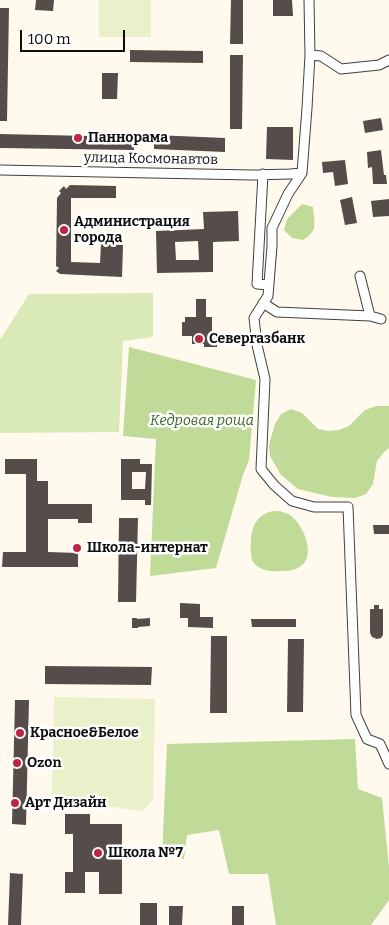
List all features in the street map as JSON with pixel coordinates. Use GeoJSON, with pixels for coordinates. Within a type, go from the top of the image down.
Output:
{"type":"FeatureCollection","features":[{"type":"Feature","properties":{"kind":"street"},"geometry":{"type":"LineString","coordinates":[[310,0],[310,56],[302,173],[288,194],[272,228],[268,296],[254,318],[257,345],[265,379],[262,469],[274,485],[292,501],[314,507],[348,507],[356,715],[367,739],[380,744],[389,764]]}},
{"type":"Feature","properties":{"kind":"street"},"geometry":{"type":"LineString","coordinates":[[310,56],[321,56],[341,69],[379,65],[389,60]]}},
{"type":"Feature","properties":{"kind":"street","name":"улица Космонавтов"},"geometry":{"type":"LineString","coordinates":[[0,170],[252,175],[302,173]]}},
{"type":"Feature","properties":{"kind":"street"},"geometry":{"type":"LineString","coordinates":[[263,174],[257,284],[269,285]]}},
{"type":"Feature","properties":{"kind":"street"},"geometry":{"type":"LineString","coordinates":[[360,276],[370,316]]}},
{"type":"Feature","properties":{"kind":"street"},"geometry":{"type":"LineString","coordinates":[[263,303],[277,312],[370,316],[381,319]]}},
{"type":"Feature","properties":{"kind":"green space"},"geometry":{"type":"Polygon","coordinates":[[[99,0],[151,0],[151,37],[99,37],[99,0]]]}},
{"type":"Feature","properties":{"kind":"green space"},"geometry":{"type":"Polygon","coordinates":[[[302,204],[313,207],[314,222],[313,230],[303,240],[292,238],[284,230],[287,219],[302,204]]]}},
{"type":"Feature","properties":{"kind":"green space"},"geometry":{"type":"Polygon","coordinates":[[[153,293],[153,337],[123,341],[119,432],[0,433],[0,340],[29,294],[153,293]]]}},
{"type":"Feature","properties":{"kind":"green space","name":"Кедровая роща"},"geometry":{"type":"Polygon","coordinates":[[[129,347],[256,380],[249,460],[216,568],[150,576],[156,439],[123,436],[129,347]]]}},
{"type":"Feature","properties":{"kind":"green space"},"geometry":{"type":"Polygon","coordinates":[[[376,406],[389,406],[389,448],[377,461],[373,484],[366,494],[355,498],[332,497],[298,489],[281,475],[270,456],[269,445],[275,424],[281,414],[291,409],[302,413],[318,429],[328,431],[339,430],[349,426],[365,410],[376,406]]]}},
{"type":"Feature","properties":{"kind":"green space"},"geometry":{"type":"Polygon","coordinates":[[[279,511],[290,515],[300,526],[307,542],[307,557],[304,563],[296,569],[268,571],[257,566],[252,560],[251,535],[255,524],[262,516],[270,512],[279,511]]]}},
{"type":"Feature","properties":{"kind":"green space"},"geometry":{"type":"Polygon","coordinates":[[[54,697],[155,699],[153,800],[143,811],[52,799],[54,697]]]}},
{"type":"Feature","properties":{"kind":"green space"},"geometry":{"type":"Polygon","coordinates":[[[355,739],[358,789],[382,798],[389,867],[389,900],[371,925],[276,925],[268,874],[229,874],[219,830],[187,835],[184,859],[162,855],[167,744],[355,739]]]}},
{"type":"Feature","properties":{"kind":"building"},"geometry":{"type":"Polygon","coordinates":[[[36,0],[54,0],[53,11],[35,10],[36,0]]]}},
{"type":"Feature","properties":{"kind":"building"},"geometry":{"type":"Polygon","coordinates":[[[231,0],[243,0],[243,44],[230,44],[231,0]]]}},
{"type":"Feature","properties":{"kind":"building"},"geometry":{"type":"Polygon","coordinates":[[[273,0],[292,0],[293,16],[273,16],[273,0]]]}},
{"type":"Feature","properties":{"kind":"building"},"geometry":{"type":"Polygon","coordinates":[[[0,8],[9,8],[7,121],[0,121],[0,8]]]}},
{"type":"Feature","properties":{"kind":"building"},"geometry":{"type":"Polygon","coordinates":[[[130,50],[203,51],[203,63],[130,62],[130,50]]]}},
{"type":"Feature","properties":{"kind":"building"},"geometry":{"type":"Polygon","coordinates":[[[230,55],[243,55],[242,129],[230,129],[230,55]]]}},
{"type":"Feature","properties":{"kind":"building"},"geometry":{"type":"Polygon","coordinates":[[[102,73],[118,73],[117,99],[102,99],[102,73]]]}},
{"type":"Feature","properties":{"kind":"building"},"geometry":{"type":"Polygon","coordinates":[[[381,118],[383,130],[365,133],[363,121],[381,118]]]}},
{"type":"Feature","properties":{"kind":"building"},"geometry":{"type":"Polygon","coordinates":[[[267,127],[293,127],[293,160],[266,159],[267,127]]]}},
{"type":"Feature","properties":{"kind":"building"},"geometry":{"type":"Polygon","coordinates":[[[0,134],[134,137],[134,150],[0,148],[0,134]]]}},
{"type":"Feature","properties":{"kind":"building"},"geometry":{"type":"Polygon","coordinates":[[[154,135],[225,138],[225,152],[154,149],[154,135]]]}},
{"type":"Feature","properties":{"kind":"building"},"geometry":{"type":"Polygon","coordinates":[[[381,150],[387,184],[373,184],[372,167],[368,168],[367,152],[381,150]]]}},
{"type":"Feature","properties":{"kind":"building"},"geometry":{"type":"Polygon","coordinates":[[[345,160],[348,184],[335,186],[333,172],[323,173],[322,162],[345,160]]]}},
{"type":"Feature","properties":{"kind":"building","name":"Администрация города"},"geometry":{"type":"Polygon","coordinates":[[[70,185],[116,186],[116,198],[71,198],[71,262],[100,263],[101,244],[123,245],[122,277],[60,274],[56,271],[59,268],[56,266],[57,198],[61,193],[59,191],[64,186],[66,189],[70,185]]]}},
{"type":"Feature","properties":{"kind":"building"},"geometry":{"type":"Polygon","coordinates":[[[352,197],[357,223],[345,225],[340,200],[352,197]]]}},
{"type":"Feature","properties":{"kind":"building"},"geometry":{"type":"Polygon","coordinates":[[[389,199],[389,216],[373,217],[371,201],[389,199]]]}},
{"type":"Feature","properties":{"kind":"building"},"geometry":{"type":"Polygon","coordinates":[[[238,211],[239,241],[213,242],[213,272],[157,273],[156,231],[204,229],[203,212],[238,211]],[[198,241],[175,242],[176,260],[199,260],[198,241]]]}},
{"type":"Feature","properties":{"kind":"building"},"geometry":{"type":"Polygon","coordinates":[[[196,299],[206,299],[206,317],[212,317],[212,332],[215,332],[215,337],[217,337],[217,347],[204,347],[204,344],[192,344],[192,336],[182,336],[182,322],[185,322],[185,317],[196,317],[196,299]]]}},
{"type":"Feature","properties":{"kind":"building"},"geometry":{"type":"Polygon","coordinates":[[[5,459],[37,459],[37,481],[48,481],[48,504],[92,504],[92,523],[78,523],[78,519],[48,519],[48,552],[78,553],[78,567],[2,567],[3,552],[26,552],[26,474],[5,474],[5,459]]]}},
{"type":"Feature","properties":{"kind":"building"},"geometry":{"type":"Polygon","coordinates":[[[121,459],[140,459],[140,464],[152,464],[151,505],[145,505],[145,500],[121,500],[121,459]],[[132,472],[132,489],[145,489],[146,472],[132,472]]]}},
{"type":"Feature","properties":{"kind":"building"},"geometry":{"type":"Polygon","coordinates":[[[119,518],[138,518],[136,602],[118,602],[119,518]]]}},
{"type":"Feature","properties":{"kind":"building"},"geometry":{"type":"Polygon","coordinates":[[[373,525],[389,525],[389,534],[374,534],[373,525]]]}},
{"type":"Feature","properties":{"kind":"building"},"geometry":{"type":"Polygon","coordinates":[[[180,603],[200,604],[200,617],[213,617],[213,628],[188,627],[188,618],[180,618],[180,603]]]}},
{"type":"Feature","properties":{"kind":"building"},"geometry":{"type":"Polygon","coordinates":[[[374,605],[379,605],[379,609],[383,609],[383,635],[377,639],[372,637],[370,633],[370,609],[374,609],[374,605]]]}},
{"type":"Feature","properties":{"kind":"building"},"geometry":{"type":"Polygon","coordinates":[[[132,618],[150,618],[150,626],[132,628],[132,618]]]}},
{"type":"Feature","properties":{"kind":"building"},"geometry":{"type":"Polygon","coordinates":[[[251,619],[296,619],[296,627],[252,627],[251,619]]]}},
{"type":"Feature","properties":{"kind":"building"},"geometry":{"type":"Polygon","coordinates":[[[211,636],[227,636],[227,713],[210,713],[211,636]]]}},
{"type":"Feature","properties":{"kind":"building"},"geometry":{"type":"Polygon","coordinates":[[[288,639],[304,639],[303,712],[287,712],[288,639]]]}},
{"type":"Feature","properties":{"kind":"building"},"geometry":{"type":"Polygon","coordinates":[[[45,666],[152,667],[151,685],[45,684],[45,666]]]}},
{"type":"Feature","properties":{"kind":"building"},"geometry":{"type":"Polygon","coordinates":[[[15,700],[29,700],[26,825],[12,824],[15,700]]]}},
{"type":"Feature","properties":{"kind":"building","name":"Школа №7"},"geometry":{"type":"Polygon","coordinates":[[[65,814],[90,814],[90,824],[122,824],[122,894],[99,894],[99,872],[85,872],[85,893],[65,893],[65,872],[73,872],[73,834],[65,834],[65,814]]]}},
{"type":"Feature","properties":{"kind":"building"},"geometry":{"type":"Polygon","coordinates":[[[10,873],[23,874],[21,925],[8,925],[10,873]]]}},
{"type":"Feature","properties":{"kind":"building"},"geometry":{"type":"Polygon","coordinates":[[[140,903],[157,903],[157,925],[140,925],[140,903]]]}},
{"type":"Feature","properties":{"kind":"building"},"geometry":{"type":"Polygon","coordinates":[[[169,906],[183,906],[182,925],[169,925],[169,906]]]}},
{"type":"Feature","properties":{"kind":"building"},"geometry":{"type":"Polygon","coordinates":[[[232,906],[244,906],[244,925],[232,925],[232,906]]]}},
{"type":"Feature","properties":{"kind":"place","name":"Паннорама"},"geometry":{"type":"Point","coordinates":[78,138]}},
{"type":"Feature","properties":{"kind":"place","name":"Администрация города"},"geometry":{"type":"Point","coordinates":[64,230]}},
{"type":"Feature","properties":{"kind":"place","name":"Севергазбанк"},"geometry":{"type":"Point","coordinates":[199,339]}},
{"type":"Feature","properties":{"kind":"place","name":"Школа-интернат"},"geometry":{"type":"Point","coordinates":[77,548]}},
{"type":"Feature","properties":{"kind":"place","name":"Красное&Белое"},"geometry":{"type":"Point","coordinates":[20,733]}},
{"type":"Feature","properties":{"kind":"place","name":"Ozon"},"geometry":{"type":"Point","coordinates":[17,763]}},
{"type":"Feature","properties":{"kind":"place","name":"Арт Дизайн"},"geometry":{"type":"Point","coordinates":[15,803]}},
{"type":"Feature","properties":{"kind":"place","name":"Школа №7"},"geometry":{"type":"Point","coordinates":[98,853]}}]}
